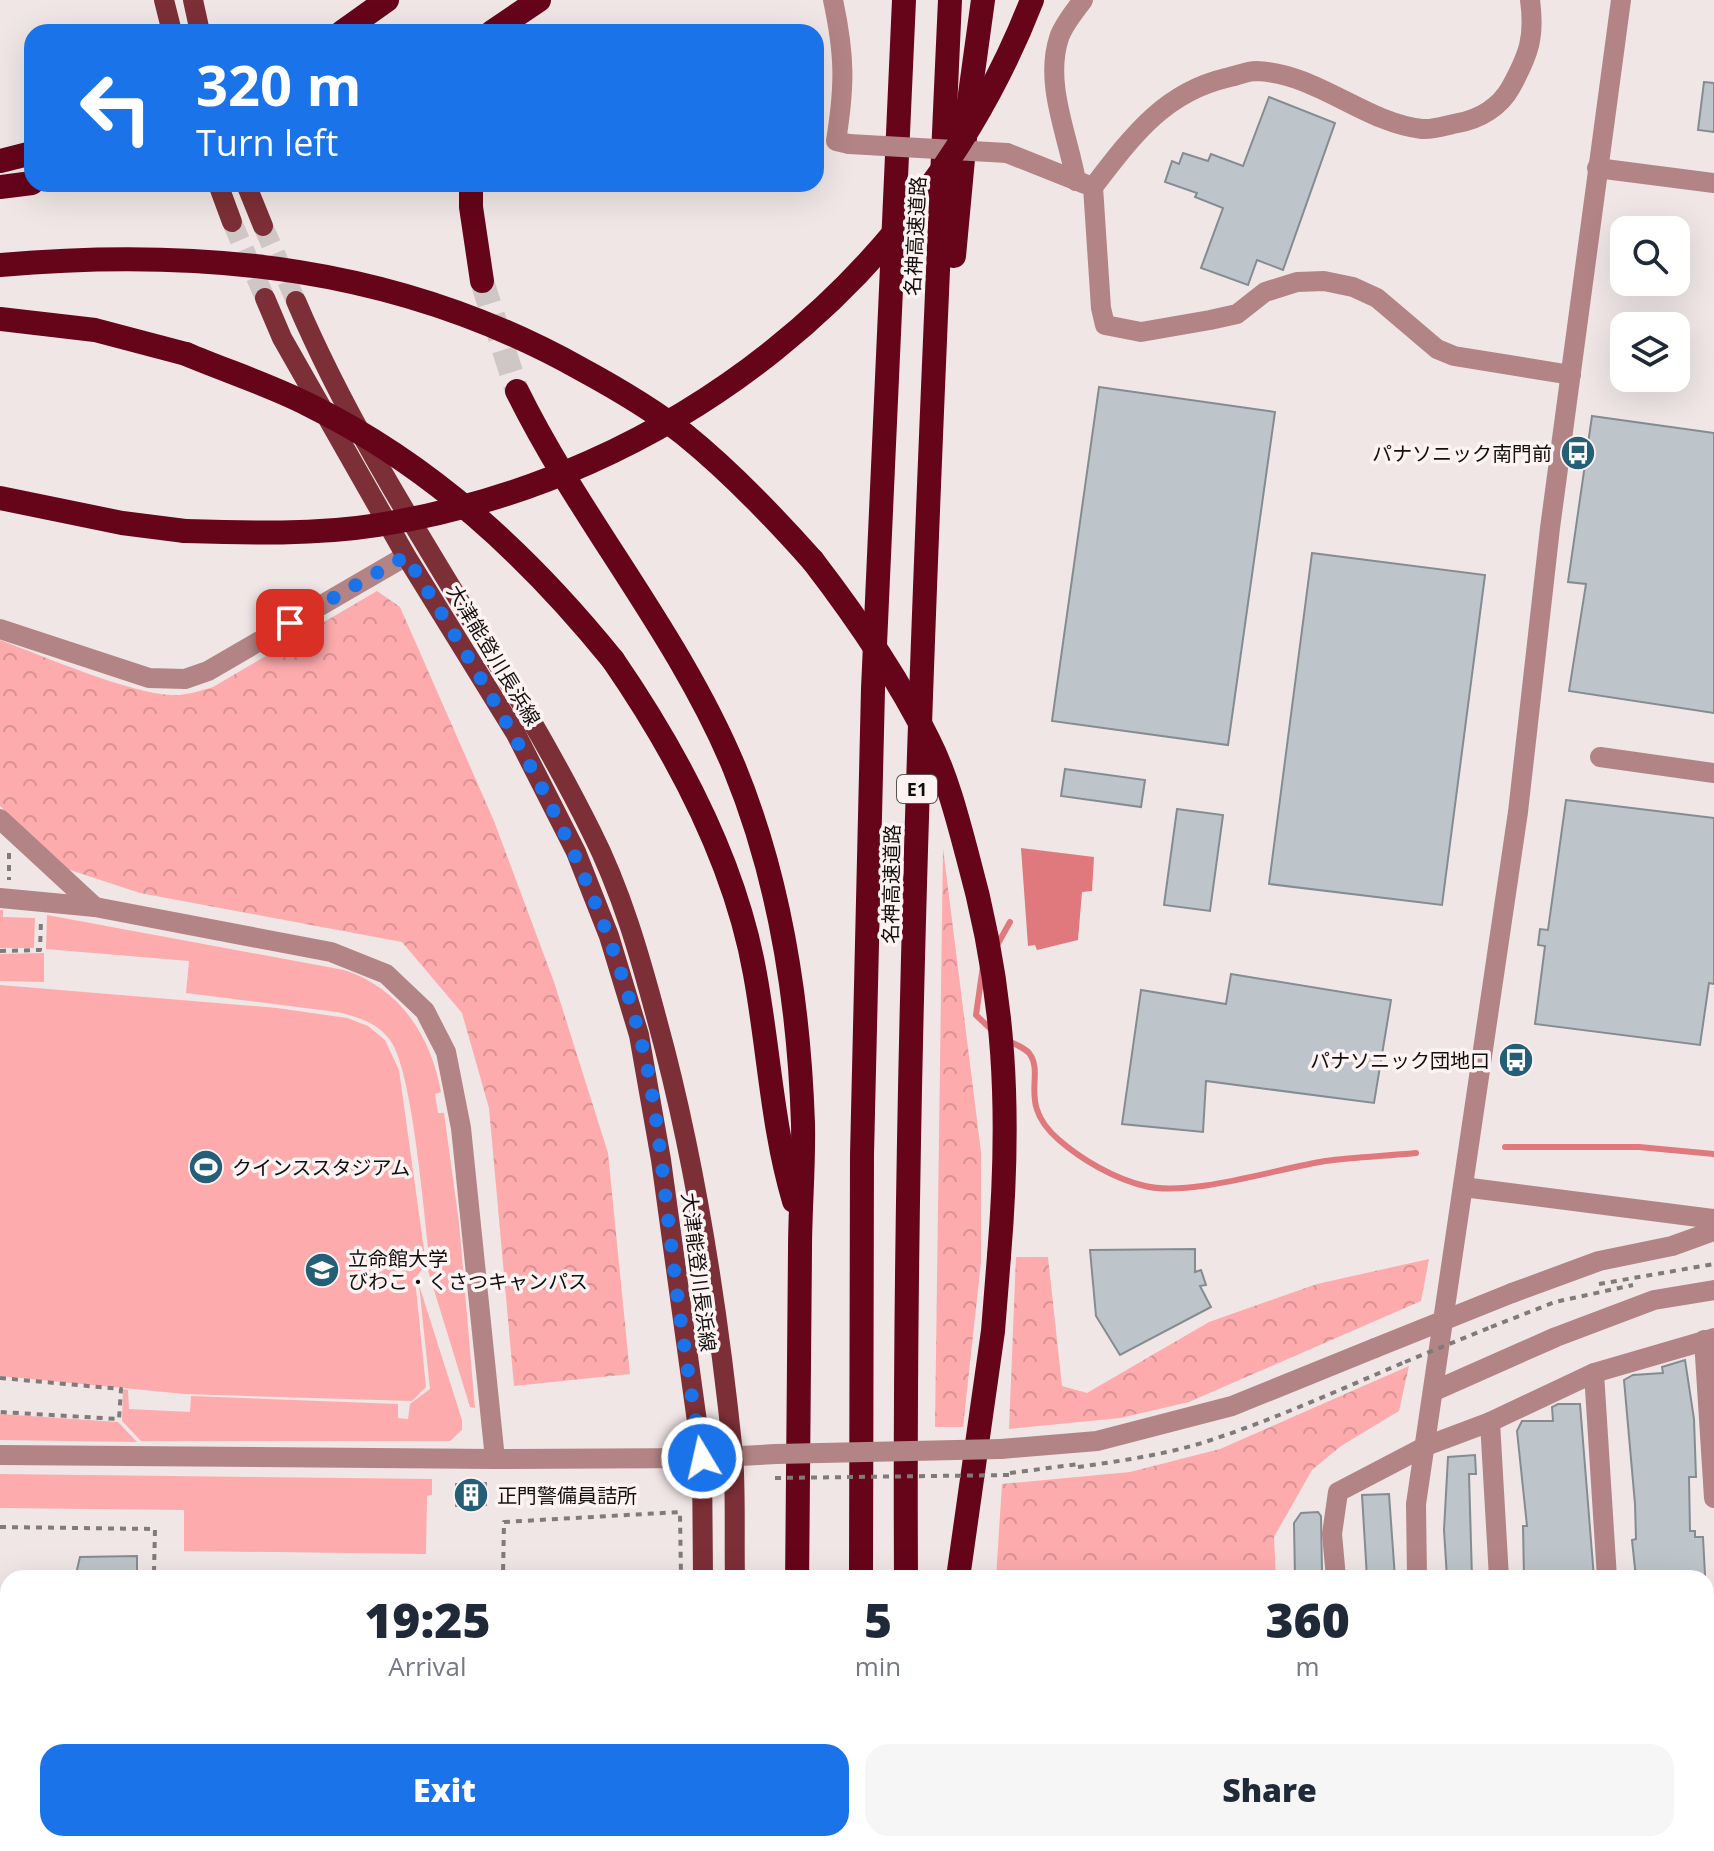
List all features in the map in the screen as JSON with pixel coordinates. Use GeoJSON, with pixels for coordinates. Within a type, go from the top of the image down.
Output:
{"type":"FeatureCollection","features":[{"type":"Feature","properties":{"kind":"highway"},"geometry":{"type":"LineString","coordinates":[[353,24],[387,0]]}},
{"type":"Feature","properties":{"kind":"highway"},"geometry":{"type":"LineString","coordinates":[[504,24],[539,0]]}},
{"type":"Feature","properties":{"kind":"highway","name":"名神高速道路"},"geometry":{"type":"LineString","coordinates":[[861,1570],[863,1139],[873,689],[904,0]]}},
{"type":"Feature","properties":{"kind":"highway","name":"名神高速道路"},"geometry":{"type":"LineString","coordinates":[[906,1570],[909,1174],[919,673],[950,0]]}},
{"type":"Feature","properties":{"kind":"highway"},"geometry":{"type":"LineString","coordinates":[[919,673],[932,598],[955,245],[983,0]]}},
{"type":"Feature","properties":{"kind":"highway"},"geometry":{"type":"LineString","coordinates":[[0,498],[83,517],[185,531],[322,530],[432,515],[487,501],[596,460],[702,402],[799,332],[849,285],[916,209],[977,118],[1032,0]]}},
{"type":"Feature","properties":{"kind":"highway"},"geometry":{"type":"LineString","coordinates":[[0,161],[24,155]]}},
{"type":"Feature","properties":{"kind":"highway"},"geometry":{"type":"LineString","coordinates":[[0,187],[24,184]]}},
{"type":"Feature","properties":{"kind":"highway"},"geometry":{"type":"LineString","coordinates":[[471,192],[482,281]]}},
{"type":"Feature","properties":{"kind":"highway"},"geometry":{"type":"LineString","coordinates":[[0,265],[124,258],[213,260],[305,270],[434,304],[528,339],[657,415],[682,432],[767,509],[813,561],[891,674],[929,741],[958,821],[986,919],[995,965],[1005,1068],[1006,1175],[993,1331],[959,1570]]}},
{"type":"Feature","properties":{"kind":"highway"},"geometry":{"type":"LineString","coordinates":[[0,319],[95,330],[186,354],[309,404],[432,480],[508,542],[565,601],[613,660],[644,706],[691,791],[736,902],[755,971],[781,1157],[800,1218]]}},
{"type":"Feature","properties":{"kind":"highway"},"geometry":{"type":"LineString","coordinates":[[517,391],[570,487],[679,660],[733,765],[759,836],[778,909],[796,1024],[803,1126],[797,1570]]}},
{"type":"Feature","properties":{"kind":"main road"},"geometry":{"type":"LineString","coordinates":[[164,0],[170,24]]}},
{"type":"Feature","properties":{"kind":"main road"},"geometry":{"type":"LineString","coordinates":[[193,0],[198,24]]}},
{"type":"Feature","properties":{"kind":"main road"},"geometry":{"type":"LineString","coordinates":[[221,192],[232,222]]}},
{"type":"Feature","properties":{"kind":"main road"},"geometry":{"type":"LineString","coordinates":[[249,192],[263,226]]}},
{"type":"Feature","properties":{"kind":"main road","name":"大津能登川長浜線"},"geometry":{"type":"LineString","coordinates":[[265,298],[282,338],[406,556],[516,734],[576,852],[609,936],[639,1035],[661,1160],[702,1458],[703,1570]]}},
{"type":"Feature","properties":{"kind":"main road","name":"大津能登川長浜線"},"geometry":{"type":"LineString","coordinates":[[296,301],[336,383],[535,725],[593,835],[639,951],[690,1155],[733,1457],[735,1570]]}},
{"type":"Feature","properties":{"kind":"street"},"geometry":{"type":"LineString","coordinates":[[833,0],[844,51],[845,89],[836,141],[1007,153],[1084,184]]}},
{"type":"Feature","properties":{"kind":"street"},"geometry":{"type":"LineString","coordinates":[[1083,0],[1059,37],[1053,85],[1084,184],[1105,325],[1141,332],[1210,320],[1237,314],[1265,292],[1297,282],[1324,281],[1353,287],[1377,298],[1437,349],[1454,356],[1571,375]]}},
{"type":"Feature","properties":{"kind":"street"},"geometry":{"type":"LineString","coordinates":[[1084,184],[1172,98],[1217,80],[1254,71],[1300,78],[1393,123],[1426,129],[1477,120],[1505,97],[1523,63],[1534,32],[1530,0]]}},
{"type":"Feature","properties":{"kind":"street"},"geometry":{"type":"LineString","coordinates":[[1417,1570],[1416,1504],[1518,812],[1597,168],[1621,0]]}},
{"type":"Feature","properties":{"kind":"street"},"geometry":{"type":"LineString","coordinates":[[1597,168],[1714,183]]}},
{"type":"Feature","properties":{"kind":"street"},"geometry":{"type":"LineString","coordinates":[[0,629],[137,675],[161,680],[185,679],[208,671],[406,556]]}},
{"type":"Feature","properties":{"kind":"street"},"geometry":{"type":"LineString","coordinates":[[1600,757],[1714,773]]}},
{"type":"Feature","properties":{"kind":"street"},"geometry":{"type":"LineString","coordinates":[[0,819],[95,907]]}},
{"type":"Feature","properties":{"kind":"street"},"geometry":{"type":"LineString","coordinates":[[4,890],[331,952],[386,974],[425,1011],[446,1052],[461,1128],[495,1459]]}},
{"type":"Feature","properties":{"kind":"street"},"geometry":{"type":"LineString","coordinates":[[1463,1187],[1714,1219]]}},
{"type":"Feature","properties":{"kind":"street"},"geometry":{"type":"LineString","coordinates":[[0,1455],[702,1458],[1001,1449],[1097,1441],[1232,1406],[1599,1261],[1672,1246],[1714,1231]]}},
{"type":"Feature","properties":{"kind":"street"},"geometry":{"type":"LineString","coordinates":[[1434,1391],[1556,1337],[1654,1300],[1714,1290]]}},
{"type":"Feature","properties":{"kind":"street"},"geometry":{"type":"LineString","coordinates":[[1335,1570],[1332,1534],[1338,1492],[1426,1446],[1490,1422],[1594,1373],[1709,1339],[1714,1498]]}},
{"type":"Feature","properties":{"kind":"street"},"geometry":{"type":"LineString","coordinates":[[1594,1373],[1606,1570]]}},
{"type":"Feature","properties":{"kind":"street"},"geometry":{"type":"LineString","coordinates":[[1490,1422],[1499,1570]]}},
{"type":"Feature","properties":{"kind":"path"},"geometry":{"type":"LineString","coordinates":[[4,890],[9,841]]}},
{"type":"Feature","properties":{"kind":"path"},"geometry":{"type":"LineString","coordinates":[[0,951],[40,950],[41,920]]}},
{"type":"Feature","properties":{"kind":"path"},"geometry":{"type":"LineString","coordinates":[[1584,1286],[1714,1266]]}},
{"type":"Feature","properties":{"kind":"path"},"geometry":{"type":"LineString","coordinates":[[1405,1362],[1555,1302],[1714,1266]]}},
{"type":"Feature","properties":{"kind":"path"},"geometry":{"type":"LineString","coordinates":[[0,1378],[121,1389],[119,1419],[0,1412]]}},
{"type":"Feature","properties":{"kind":"path"},"geometry":{"type":"LineString","coordinates":[[775,1478],[1010,1475]]}},
{"type":"Feature","properties":{"kind":"path"},"geometry":{"type":"LineString","coordinates":[[503,1570],[504,1522],[680,1512],[681,1570]]}},
{"type":"Feature","properties":{"kind":"path"},"geometry":{"type":"LineString","coordinates":[[0,1527],[155,1529],[154,1570]]}},
{"type":"Feature","properties":{"kind":"green space"},"geometry":{"type":"Polygon","coordinates":[[[377,591],[400,607],[494,821],[554,982],[608,1153],[630,1374],[514,1386],[489,1108],[462,1013],[402,942],[140,893],[67,869],[0,806],[0,640],[132,688],[182,695],[213,687],[377,591]]]}},
{"type":"Feature","properties":{"kind":"green space"},"geometry":{"type":"Polygon","coordinates":[[[943,848],[981,1152],[981,1262],[963,1427],[935,1427],[943,848]]]}},
{"type":"Feature","properties":{"kind":"green space"},"geometry":{"type":"Polygon","coordinates":[[[0,910],[3,910],[3,917],[35,918],[34,948],[0,948],[0,910]]]}},
{"type":"Feature","properties":{"kind":"green space"},"geometry":{"type":"Polygon","coordinates":[[[47,915],[344,970],[364,978],[397,1002],[410,1017],[430,1052],[441,1092],[435,1094],[438,1113],[444,1113],[459,1223],[475,1408],[470,1407],[427,1267],[430,1263],[411,1112],[398,1057],[385,1034],[366,1021],[337,1012],[186,993],[189,961],[46,949],[47,915]]]}},
{"type":"Feature","properties":{"kind":"green space"},"geometry":{"type":"Polygon","coordinates":[[[44,953],[44,982],[0,981],[0,954],[44,953]]]}},
{"type":"Feature","properties":{"kind":"green space","name":"クインススタジアム"},"geometry":{"type":"Polygon","coordinates":[[[0,985],[277,1008],[347,1018],[368,1026],[385,1040],[399,1070],[426,1264],[415,1279],[426,1387],[412,1401],[185,1394],[0,1376],[0,985]]]}},
{"type":"Feature","properties":{"kind":"green space"},"geometry":{"type":"Polygon","coordinates":[[[1016,1257],[1048,1257],[1062,1386],[1087,1393],[1209,1322],[1317,1284],[1429,1259],[1421,1301],[1189,1402],[1120,1418],[1009,1429],[1016,1257]]]}},
{"type":"Feature","properties":{"kind":"green space"},"geometry":{"type":"Polygon","coordinates":[[[419,1285],[462,1420],[462,1430],[450,1441],[141,1441],[122,1421],[123,1389],[128,1390],[129,1409],[190,1412],[191,1396],[398,1404],[398,1418],[408,1419],[410,1404],[430,1389],[419,1285]]]}},
{"type":"Feature","properties":{"kind":"green space"},"geometry":{"type":"Polygon","coordinates":[[[1409,1366],[1399,1411],[1341,1446],[1312,1470],[1274,1537],[1276,1570],[997,1570],[1002,1484],[1130,1472],[1220,1449],[1409,1366]]]}},
{"type":"Feature","properties":{"kind":"green space"},"geometry":{"type":"Polygon","coordinates":[[[0,1414],[118,1422],[137,1442],[0,1440],[0,1414]]]}},
{"type":"Feature","properties":{"kind":"green space"},"geometry":{"type":"Polygon","coordinates":[[[0,1474],[432,1479],[432,1495],[427,1496],[426,1554],[184,1551],[184,1510],[0,1508],[0,1474]]]}},
{"type":"Feature","properties":{"kind":"shaded area"},"geometry":{"type":"Polygon","coordinates":[[[1021,848],[1094,857],[1092,891],[1082,892],[1078,940],[1037,950],[1035,945],[1028,946],[1021,848]]]}},
{"type":"Feature","properties":{"kind":"building"},"geometry":{"type":"Polygon","coordinates":[[[1704,82],[1714,83],[1714,132],[1698,130],[1704,82]]]}},
{"type":"Feature","properties":{"kind":"building"},"geometry":{"type":"Polygon","coordinates":[[[1269,97],[1335,123],[1283,270],[1257,260],[1248,285],[1201,268],[1223,208],[1195,197],[1197,193],[1165,182],[1172,161],[1179,164],[1183,153],[1208,161],[1211,154],[1243,166],[1269,97]]]}},
{"type":"Feature","properties":{"kind":"building"},"geometry":{"type":"Polygon","coordinates":[[[1099,387],[1275,412],[1228,745],[1052,721],[1099,387]]]}},
{"type":"Feature","properties":{"kind":"building"},"geometry":{"type":"Polygon","coordinates":[[[1592,416],[1714,433],[1714,713],[1569,691],[1586,584],[1568,582],[1592,416]]]}},
{"type":"Feature","properties":{"kind":"building"},"geometry":{"type":"Polygon","coordinates":[[[1312,553],[1485,575],[1442,905],[1269,884],[1312,553]]]}},
{"type":"Feature","properties":{"kind":"building"},"geometry":{"type":"Polygon","coordinates":[[[1065,769],[1145,780],[1141,807],[1061,796],[1065,769]]]}},
{"type":"Feature","properties":{"kind":"building"},"geometry":{"type":"Polygon","coordinates":[[[1566,800],[1714,818],[1714,984],[1709,983],[1700,1045],[1535,1024],[1545,946],[1538,945],[1540,929],[1548,930],[1566,800]]]}},
{"type":"Feature","properties":{"kind":"building"},"geometry":{"type":"Polygon","coordinates":[[[1177,809],[1223,815],[1210,911],[1164,905],[1177,809]]]}},
{"type":"Feature","properties":{"kind":"building"},"geometry":{"type":"Polygon","coordinates":[[[1231,974],[1391,1000],[1374,1103],[1206,1081],[1203,1132],[1122,1124],[1141,990],[1226,1004],[1231,974]]]}},
{"type":"Feature","properties":{"kind":"building"},"geometry":{"type":"Polygon","coordinates":[[[1195,1249],[1195,1272],[1201,1270],[1206,1285],[1200,1286],[1211,1307],[1120,1355],[1096,1316],[1090,1250],[1195,1249]]]}},
{"type":"Feature","properties":{"kind":"building"},"geometry":{"type":"Polygon","coordinates":[[[1685,1360],[1694,1419],[1696,1477],[1689,1477],[1690,1531],[1695,1531],[1695,1537],[1703,1537],[1705,1570],[1635,1570],[1632,1540],[1636,1539],[1635,1504],[1624,1380],[1633,1375],[1663,1373],[1662,1367],[1685,1360]]]}},
{"type":"Feature","properties":{"kind":"building"},"geometry":{"type":"Polygon","coordinates":[[[1580,1404],[1593,1570],[1524,1570],[1523,1526],[1527,1526],[1517,1431],[1522,1421],[1553,1421],[1552,1407],[1580,1404]]]}},
{"type":"Feature","properties":{"kind":"building"},"geometry":{"type":"Polygon","coordinates":[[[1475,1455],[1476,1474],[1469,1474],[1472,1570],[1446,1570],[1444,1530],[1448,1457],[1475,1455]]]}},
{"type":"Feature","properties":{"kind":"building","name":"正門警備員詰所"},"geometry":{"type":"Polygon","coordinates":[[[486,1483],[486,1505],[456,1506],[456,1484],[486,1483]]]}},
{"type":"Feature","properties":{"kind":"building"},"geometry":{"type":"Polygon","coordinates":[[[1389,1494],[1394,1570],[1367,1570],[1362,1495],[1389,1494]]]}},
{"type":"Feature","properties":{"kind":"building"},"geometry":{"type":"Polygon","coordinates":[[[1318,1512],[1321,1516],[1322,1570],[1295,1570],[1294,1523],[1301,1513],[1318,1512]]]}},
{"type":"Feature","properties":{"kind":"building"},"geometry":{"type":"Polygon","coordinates":[[[137,1556],[137,1570],[77,1570],[80,1557],[137,1556]]]}},
{"type":"Feature","properties":{"kind":"waterway"},"geometry":{"type":"LineString","coordinates":[[996,947],[1010,922]]}},
{"type":"Feature","properties":{"kind":"waterway"},"geometry":{"type":"LineString","coordinates":[[983,966],[976,1015],[995,1033]]}},
{"type":"Feature","properties":{"kind":"waterway"},"geometry":{"type":"LineString","coordinates":[[1008,1041],[1027,1051],[1033,1062],[1035,1102],[1046,1127],[1088,1161],[1122,1179],[1145,1186],[1185,1188],[1234,1181],[1325,1161],[1416,1153]]}},
{"type":"Feature","properties":{"kind":"waterway"},"geometry":{"type":"LineString","coordinates":[[1505,1147],[1639,1147],[1714,1154]]}},
{"type":"Feature","properties":{"kind":"tunnel"},"geometry":{"type":"LineString","coordinates":[[232,222],[265,298]]}},
{"type":"Feature","properties":{"kind":"tunnel"},"geometry":{"type":"LineString","coordinates":[[263,226],[296,301]]}},
{"type":"Feature","properties":{"kind":"tunnel"},"geometry":{"type":"LineString","coordinates":[[482,281],[517,391]]}},
{"type":"Feature","properties":{"kind":"place","name":"パナソニック南門前"},"geometry":{"type":"Point","coordinates":[1578,453]}},
{"type":"Feature","properties":{"kind":"place","name":"パナソニック団地口"},"geometry":{"type":"Point","coordinates":[1516,1060]}},
{"type":"Feature","properties":{"kind":"place","name":"クインススタジアム"},"geometry":{"type":"Point","coordinates":[206,1167]}},
{"type":"Feature","properties":{"kind":"place","name":"立命館大学 びわこ・くさつキャンパス"},"geometry":{"type":"Point","coordinates":[322,1270]}},
{"type":"Feature","properties":{"kind":"place","name":"正門警備員詰所"},"geometry":{"type":"Point","coordinates":[471,1495]}},
{"type":"Feature","properties":{"kind":"route"},"geometry":{"type":"LineString","coordinates":[[290,623],[406,556],[516,734],[576,852],[609,936],[639,1035],[661,1160],[681,1326],[702,1458]]}}]}
